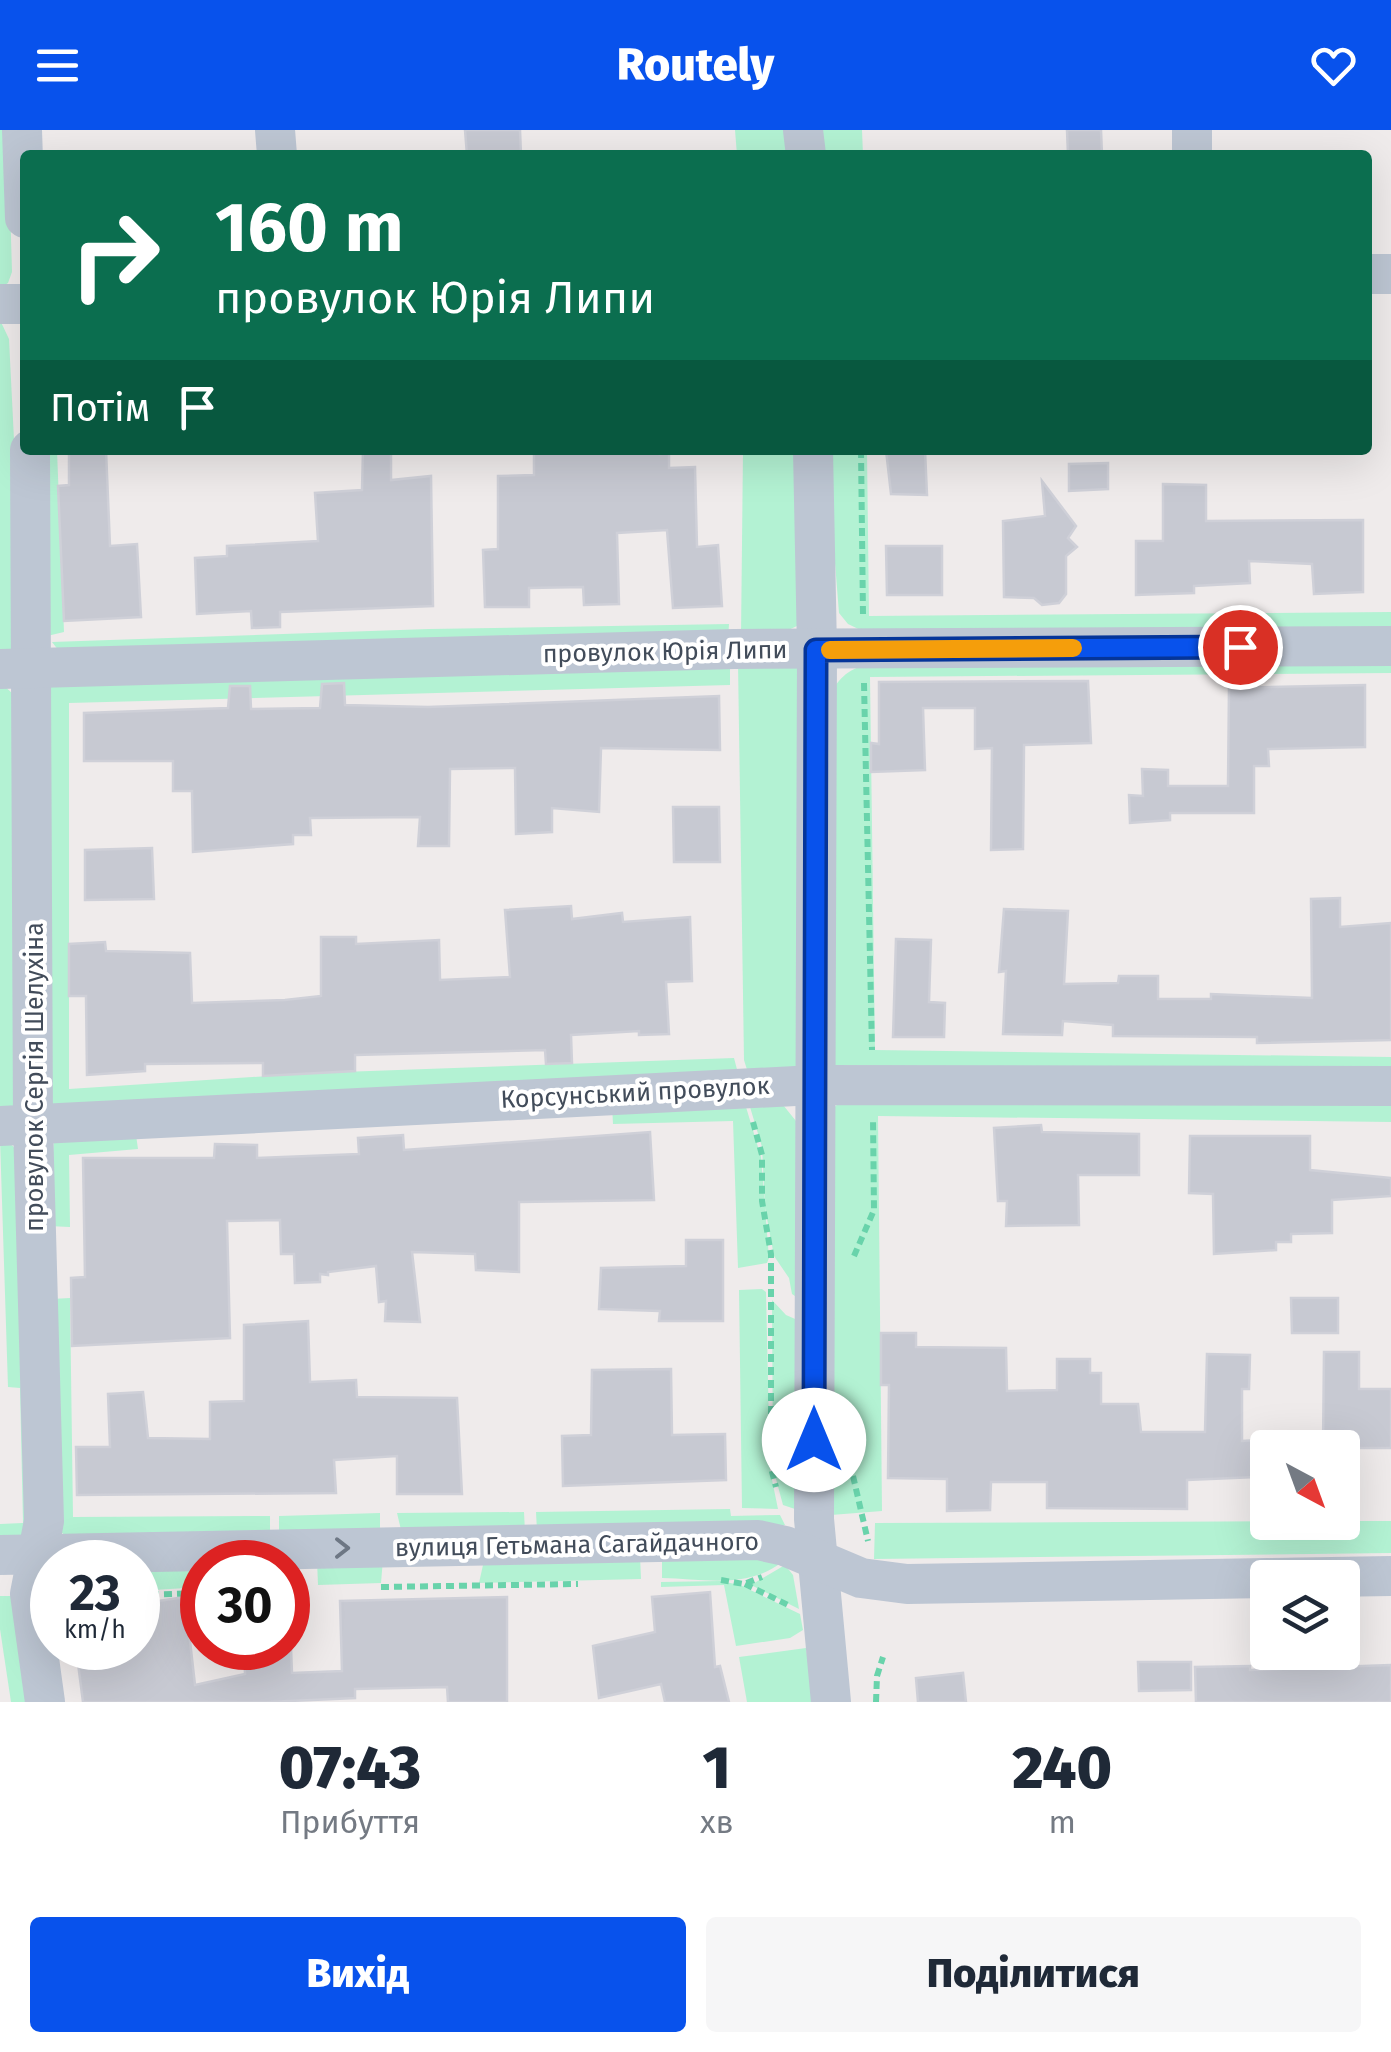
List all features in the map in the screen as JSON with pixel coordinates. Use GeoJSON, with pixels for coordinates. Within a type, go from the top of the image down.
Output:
{"type":"FeatureCollection","features":[{"type":"Feature","properties":{"kind":"street","name":"провулок Сергія Шелухіна"},"geometry":{"type":"LineString","coordinates":[[30,455],[17,669],[17,1125],[44,1521],[18,1555],[30,1594],[45,1702]]}},
{"type":"Feature","properties":{"kind":"street"},"geometry":{"type":"LineString","coordinates":[[813,455],[814,1519],[831,1702]]}},
{"type":"Feature","properties":{"kind":"street","name":"провулок Юрія Липи"},"geometry":{"type":"LineString","coordinates":[[17,669],[864,649],[1391,646]]}},
{"type":"Feature","properties":{"kind":"street","name":"Корсунський провулок"},"geometry":{"type":"LineString","coordinates":[[17,1125],[815,1085],[1391,1086]]}},
{"type":"Feature","properties":{"kind":"street","name":"вулиця Гетьмана Сагайдачного"},"geometry":{"type":"LineString","coordinates":[[18,1555],[758,1540],[785,1546],[820,1564],[861,1578],[907,1584],[1250,1578]]}},
{"type":"Feature","properties":{"kind":"street","name":"вулиця Гетьмана Сагайдачного"},"geometry":{"type":"LineString","coordinates":[[1360,1577],[1391,1576]]}},
{"type":"Feature","properties":{"kind":"path"},"geometry":{"type":"LineString","coordinates":[[851,1270],[874,1210],[861,455]]}},
{"type":"Feature","properties":{"kind":"path"},"geometry":{"type":"LineString","coordinates":[[750,1112],[762,1155],[762,1201],[770,1254],[770,1468],[781,1505]]}},
{"type":"Feature","properties":{"kind":"path"},"geometry":{"type":"LineString","coordinates":[[850,1467],[865,1518],[869,1557]]}},
{"type":"Feature","properties":{"kind":"path"},"geometry":{"type":"LineString","coordinates":[[744,1584],[800,1612]]}},
{"type":"Feature","properties":{"kind":"path"},"geometry":{"type":"LineString","coordinates":[[876,1702],[876,1676],[883,1657]]}},
{"type":"Feature","properties":{"kind":"green space"},"geometry":{"type":"Polygon","coordinates":[[[0,130],[8,130],[12,272],[8,283],[0,288],[0,130]]]}},
{"type":"Feature","properties":{"kind":"green space"},"geometry":{"type":"Polygon","coordinates":[[[735,130],[789,130],[791,150],[737,150],[735,130]]]}},
{"type":"Feature","properties":{"kind":"green space"},"geometry":{"type":"Polygon","coordinates":[[[820,130],[862,130],[863,150],[822,150],[820,130]]]}},
{"type":"Feature","properties":{"kind":"green space"},"geometry":{"type":"Polygon","coordinates":[[[0,320],[9,339],[24,641],[0,660],[0,320]]]}},
{"type":"Feature","properties":{"kind":"green space"},"geometry":{"type":"Polygon","coordinates":[[[38,455],[57,455],[64,632],[47,636],[38,455]]]}},
{"type":"Feature","properties":{"kind":"green space"},"geometry":{"type":"Polygon","coordinates":[[[743,455],[802,455],[797,626],[784,632],[741,637],[743,455]]]}},
{"type":"Feature","properties":{"kind":"green space"},"geometry":{"type":"Polygon","coordinates":[[[826,455],[867,455],[869,616],[1391,612],[1391,636],[875,637],[848,624],[839,613],[826,455]]]}},
{"type":"Feature","properties":{"kind":"green space"},"geometry":{"type":"Polygon","coordinates":[[[729,624],[728,639],[59,651],[52,642],[429,629],[729,624]]]}},
{"type":"Feature","properties":{"kind":"green space"},"geometry":{"type":"Polygon","coordinates":[[[1391,658],[1391,673],[870,677],[875,1050],[1391,1057],[1391,1076],[834,1065],[827,700],[848,672],[868,664],[1391,658]]]}},
{"type":"Feature","properties":{"kind":"green space"},"geometry":{"type":"Polygon","coordinates":[[[730,663],[730,685],[69,703],[69,1089],[314,1073],[734,1058],[739,1077],[47,1107],[51,682],[730,663]]]}},
{"type":"Feature","properties":{"kind":"green space"},"geometry":{"type":"Polygon","coordinates":[[[738,663],[800,666],[800,1067],[749,1076],[744,1060],[738,663]]]}},
{"type":"Feature","properties":{"kind":"green space"},"geometry":{"type":"Polygon","coordinates":[[[0,682],[13,694],[21,1101],[0,1114],[0,682]]]}},
{"type":"Feature","properties":{"kind":"green space"},"geometry":{"type":"Polygon","coordinates":[[[1391,1096],[1391,1122],[878,1116],[882,1511],[831,1515],[828,1113],[840,1102],[1391,1096]]]}},
{"type":"Feature","properties":{"kind":"green space"},"geometry":{"type":"Polygon","coordinates":[[[743,1097],[761,1157],[769,1258],[767,1263],[738,1268],[733,1121],[613,1124],[612,1105],[743,1097]]]}},
{"type":"Feature","properties":{"kind":"green space"},"geometry":{"type":"Polygon","coordinates":[[[747,1097],[779,1100],[796,1121],[801,1300],[792,1294],[789,1278],[774,1256],[765,1208],[762,1147],[747,1097]]]}},
{"type":"Feature","properties":{"kind":"green space"},"geometry":{"type":"Polygon","coordinates":[[[135,1128],[138,1149],[69,1155],[70,1227],[48,1226],[54,1138],[135,1128]]]}},
{"type":"Feature","properties":{"kind":"green space"},"geometry":{"type":"Polygon","coordinates":[[[0,1139],[13,1146],[20,1158],[34,1513],[23,1536],[0,1539],[0,1524],[23,1523],[20,1388],[8,1387],[0,1139]]]}},
{"type":"Feature","properties":{"kind":"green space"},"geometry":{"type":"Polygon","coordinates":[[[739,1290],[766,1292],[770,1470],[778,1509],[742,1508],[739,1290]]]}},
{"type":"Feature","properties":{"kind":"green space"},"geometry":{"type":"Polygon","coordinates":[[[70,1298],[73,1517],[270,1516],[270,1530],[68,1538],[61,1532],[51,1299],[70,1298]]]}},
{"type":"Feature","properties":{"kind":"green space"},"geometry":{"type":"Polygon","coordinates":[[[772,1300],[786,1315],[802,1322],[795,1509],[783,1505],[773,1468],[772,1300]]]}},
{"type":"Feature","properties":{"kind":"green space"},"geometry":{"type":"Polygon","coordinates":[[[730,1509],[731,1516],[780,1515],[785,1525],[537,1531],[536,1512],[730,1509]]]}},
{"type":"Feature","properties":{"kind":"green space"},"geometry":{"type":"Polygon","coordinates":[[[524,1512],[525,1532],[402,1534],[397,1513],[524,1512]]]}},
{"type":"Feature","properties":{"kind":"green space"},"geometry":{"type":"Polygon","coordinates":[[[380,1513],[380,1535],[279,1531],[279,1516],[380,1513]]]}},
{"type":"Feature","properties":{"kind":"green space"},"geometry":{"type":"Polygon","coordinates":[[[1360,1521],[1391,1521],[1391,1553],[874,1559],[875,1523],[1250,1522],[1250,1540],[1360,1540],[1360,1521]]]}},
{"type":"Feature","properties":{"kind":"green space"},"geometry":{"type":"Polygon","coordinates":[[[769,1554],[782,1562],[755,1576],[725,1580],[662,1578],[662,1557],[769,1554]]]}},
{"type":"Feature","properties":{"kind":"green space"},"geometry":{"type":"Polygon","coordinates":[[[485,1556],[640,1556],[641,1579],[479,1583],[485,1556]]]}},
{"type":"Feature","properties":{"kind":"green space"},"geometry":{"type":"Polygon","coordinates":[[[383,1559],[381,1583],[318,1585],[317,1560],[383,1559]]]}},
{"type":"Feature","properties":{"kind":"green space"},"geometry":{"type":"Polygon","coordinates":[[[160,1562],[180,1562],[180,1588],[160,1590],[160,1562]]]}},
{"type":"Feature","properties":{"kind":"green space"},"geometry":{"type":"Polygon","coordinates":[[[785,1565],[793,1575],[799,1609],[751,1585],[785,1565]]]}},
{"type":"Feature","properties":{"kind":"green space"},"geometry":{"type":"Polygon","coordinates":[[[720,1581],[740,1585],[800,1614],[803,1630],[790,1638],[736,1646],[724,1585],[661,1587],[661,1582],[720,1581]]]}},
{"type":"Feature","properties":{"kind":"green space"},"geometry":{"type":"Polygon","coordinates":[[[0,1596],[18,1596],[35,1702],[11,1702],[0,1629],[0,1596]]]}},
{"type":"Feature","properties":{"kind":"green space"},"geometry":{"type":"Polygon","coordinates":[[[806,1648],[814,1702],[747,1702],[739,1657],[806,1648]]]}},
{"type":"Feature","properties":{"kind":"building"},"geometry":{"type":"Polygon","coordinates":[[[465,130],[520,130],[521,150],[467,150],[465,130]]]}},
{"type":"Feature","properties":{"kind":"building"},"geometry":{"type":"Polygon","coordinates":[[[1067,130],[1101,130],[1102,150],[1068,150],[1067,130]]]}},
{"type":"Feature","properties":{"kind":"building"},"geometry":{"type":"Polygon","coordinates":[[[69,455],[106,455],[110,546],[137,544],[141,617],[64,621],[58,486],[69,485],[69,455]]]}},
{"type":"Feature","properties":{"kind":"building"},"geometry":{"type":"Polygon","coordinates":[[[363,455],[391,455],[391,480],[431,476],[433,606],[280,612],[280,627],[252,628],[251,611],[197,614],[195,558],[227,556],[227,546],[318,541],[315,493],[362,490],[363,455]]]}},
{"type":"Feature","properties":{"kind":"building"},"geometry":{"type":"Polygon","coordinates":[[[534,455],[669,455],[669,468],[695,467],[697,547],[718,545],[722,606],[673,608],[667,530],[617,533],[619,604],[584,605],[583,587],[529,588],[529,607],[485,607],[483,550],[498,549],[498,476],[534,475],[534,455]]]}},
{"type":"Feature","properties":{"kind":"building"},"geometry":{"type":"Polygon","coordinates":[[[887,455],[925,455],[927,495],[891,494],[887,455]]]}},
{"type":"Feature","properties":{"kind":"building"},"geometry":{"type":"Polygon","coordinates":[[[1108,463],[1108,489],[1069,491],[1069,464],[1108,463]]]}},
{"type":"Feature","properties":{"kind":"building"},"geometry":{"type":"Polygon","coordinates":[[[1042,481],[1076,526],[1068,538],[1077,547],[1066,556],[1066,594],[1059,603],[1042,605],[1034,598],[1004,597],[1003,521],[1045,516],[1042,481]]]}},
{"type":"Feature","properties":{"kind":"building"},"geometry":{"type":"Polygon","coordinates":[[[1163,484],[1206,485],[1206,521],[1363,520],[1363,592],[1314,594],[1312,564],[1249,561],[1250,583],[1194,586],[1194,593],[1136,595],[1136,541],[1163,541],[1163,484]]]}},
{"type":"Feature","properties":{"kind":"building"},"geometry":{"type":"Polygon","coordinates":[[[886,546],[942,546],[942,595],[887,595],[886,546]]]}},
{"type":"Feature","properties":{"kind":"building"},"geometry":{"type":"Polygon","coordinates":[[[1088,681],[1091,743],[1024,745],[1023,849],[991,850],[992,748],[975,749],[975,708],[923,708],[925,770],[871,772],[871,743],[879,744],[879,682],[1088,681]]]}},
{"type":"Feature","properties":{"kind":"building"},"geometry":{"type":"Polygon","coordinates":[[[344,683],[345,705],[428,707],[719,696],[720,750],[601,748],[599,812],[552,808],[552,832],[516,834],[515,768],[450,769],[449,846],[418,846],[420,817],[310,818],[311,835],[293,835],[293,844],[193,852],[192,791],[173,791],[173,761],[84,761],[84,713],[228,708],[230,686],[250,686],[251,709],[320,708],[322,684],[344,683]]]}},
{"type":"Feature","properties":{"kind":"building"},"geometry":{"type":"Polygon","coordinates":[[[1365,685],[1365,747],[1268,749],[1269,766],[1254,766],[1254,813],[1170,813],[1170,820],[1130,823],[1129,795],[1143,796],[1142,769],[1168,770],[1168,786],[1228,786],[1229,688],[1365,685]]]}},
{"type":"Feature","properties":{"kind":"building"},"geometry":{"type":"Polygon","coordinates":[[[673,807],[719,807],[720,862],[674,862],[673,807]]]}},
{"type":"Feature","properties":{"kind":"building"},"geometry":{"type":"Polygon","coordinates":[[[152,848],[154,899],[85,900],[85,850],[152,848]]]}},
{"type":"Feature","properties":{"kind":"building"},"geometry":{"type":"Polygon","coordinates":[[[1340,898],[1340,927],[1391,923],[1391,1040],[1257,1043],[1257,1037],[1113,1036],[1113,1025],[1063,1021],[1062,1035],[1003,1034],[1006,971],[999,972],[1004,909],[1068,911],[1064,984],[1118,983],[1119,976],[1158,976],[1158,999],[1211,999],[1211,994],[1312,998],[1311,899],[1340,898]]]}},
{"type":"Feature","properties":{"kind":"building"},"geometry":{"type":"Polygon","coordinates":[[[571,906],[572,919],[622,913],[623,922],[690,917],[692,981],[666,982],[669,1034],[639,1035],[639,1031],[571,1035],[572,1063],[546,1064],[545,1050],[355,1055],[355,1071],[263,1076],[263,1063],[145,1064],[145,1071],[87,1075],[86,996],[69,996],[69,944],[105,942],[106,951],[190,953],[192,1003],[285,1000],[321,996],[321,937],[356,937],[356,944],[439,940],[440,980],[510,977],[505,910],[571,906]]]}},
{"type":"Feature","properties":{"kind":"building"},"geometry":{"type":"Polygon","coordinates":[[[896,939],[931,940],[929,1002],[945,1003],[944,1037],[893,1037],[896,939]]]}},
{"type":"Feature","properties":{"kind":"building"},"geometry":{"type":"Polygon","coordinates":[[[1041,1125],[1042,1132],[1139,1134],[1139,1175],[1078,1175],[1079,1225],[1006,1226],[1007,1201],[998,1201],[994,1128],[1041,1125]]]}},
{"type":"Feature","properties":{"kind":"building"},"geometry":{"type":"Polygon","coordinates":[[[650,1132],[654,1200],[519,1202],[519,1272],[476,1270],[475,1254],[412,1252],[420,1322],[385,1321],[386,1301],[379,1302],[376,1266],[320,1274],[320,1282],[295,1283],[294,1254],[281,1254],[280,1220],[227,1221],[230,1338],[72,1346],[71,1278],[85,1277],[83,1158],[214,1158],[215,1144],[257,1145],[257,1158],[359,1154],[358,1138],[403,1135],[404,1150],[650,1132]]]}},
{"type":"Feature","properties":{"kind":"building"},"geometry":{"type":"Polygon","coordinates":[[[1190,1136],[1310,1136],[1310,1170],[1391,1178],[1391,1196],[1332,1200],[1332,1233],[1291,1234],[1291,1242],[1276,1242],[1276,1250],[1214,1254],[1213,1194],[1189,1193],[1190,1136]]]}},
{"type":"Feature","properties":{"kind":"building"},"geometry":{"type":"Polygon","coordinates":[[[686,1240],[723,1240],[723,1321],[659,1321],[660,1311],[599,1309],[601,1268],[686,1266],[686,1240]]]}},
{"type":"Feature","properties":{"kind":"building"},"geometry":{"type":"Polygon","coordinates":[[[1291,1298],[1338,1298],[1338,1333],[1292,1333],[1291,1298]]]}},
{"type":"Feature","properties":{"kind":"building"},"geometry":{"type":"Polygon","coordinates":[[[308,1321],[310,1382],[356,1380],[357,1397],[457,1398],[462,1494],[397,1494],[397,1456],[334,1460],[336,1493],[77,1495],[76,1447],[110,1447],[108,1394],[143,1392],[148,1438],[210,1439],[210,1402],[244,1401],[244,1325],[308,1321]]]}},
{"type":"Feature","properties":{"kind":"building"},"geometry":{"type":"Polygon","coordinates":[[[881,1333],[916,1333],[916,1347],[1006,1348],[1007,1391],[1057,1390],[1057,1359],[1090,1359],[1090,1373],[1101,1373],[1101,1404],[1138,1404],[1141,1432],[1205,1432],[1207,1354],[1250,1355],[1249,1389],[1242,1389],[1242,1441],[1250,1440],[1250,1477],[1187,1480],[1187,1509],[1047,1508],[1047,1482],[991,1482],[990,1510],[947,1511],[947,1479],[888,1478],[889,1385],[881,1385],[881,1333]]]}},
{"type":"Feature","properties":{"kind":"building"},"geometry":{"type":"Polygon","coordinates":[[[1324,1352],[1359,1352],[1359,1389],[1391,1389],[1391,1448],[1360,1448],[1360,1430],[1323,1430],[1324,1352]]]}},
{"type":"Feature","properties":{"kind":"building"},"geometry":{"type":"Polygon","coordinates":[[[671,1369],[672,1435],[725,1434],[726,1480],[563,1486],[562,1436],[591,1435],[592,1370],[671,1369]]]}},
{"type":"Feature","properties":{"kind":"building"},"geometry":{"type":"Polygon","coordinates":[[[710,1592],[715,1667],[720,1666],[729,1702],[665,1702],[661,1684],[599,1698],[593,1646],[655,1632],[652,1597],[710,1592]]]}},
{"type":"Feature","properties":{"kind":"building"},"geometry":{"type":"Polygon","coordinates":[[[507,1597],[507,1702],[448,1702],[447,1687],[355,1689],[355,1698],[269,1702],[83,1702],[79,1670],[160,1670],[160,1601],[180,1598],[180,1670],[193,1670],[195,1685],[245,1674],[245,1670],[342,1671],[340,1601],[507,1597]]]}},
{"type":"Feature","properties":{"kind":"building"},"geometry":{"type":"Polygon","coordinates":[[[1138,1662],[1191,1662],[1191,1690],[1139,1691],[1138,1662]]]}},
{"type":"Feature","properties":{"kind":"building"},"geometry":{"type":"Polygon","coordinates":[[[1391,1665],[1391,1702],[1196,1702],[1195,1667],[1360,1670],[1360,1666],[1391,1665]]]}},
{"type":"Feature","properties":{"kind":"building"},"geometry":{"type":"Polygon","coordinates":[[[963,1673],[966,1702],[918,1702],[916,1678],[963,1673]]]}},
{"type":"Feature","properties":{"kind":"slow traffic"},"geometry":{"type":"LineString","coordinates":[[830,650],[1073,648]]}},
{"type":"Feature","properties":{"kind":"route"},"geometry":{"type":"LineString","coordinates":[[814,1440],[816,650],[1240,647]]}}]}
